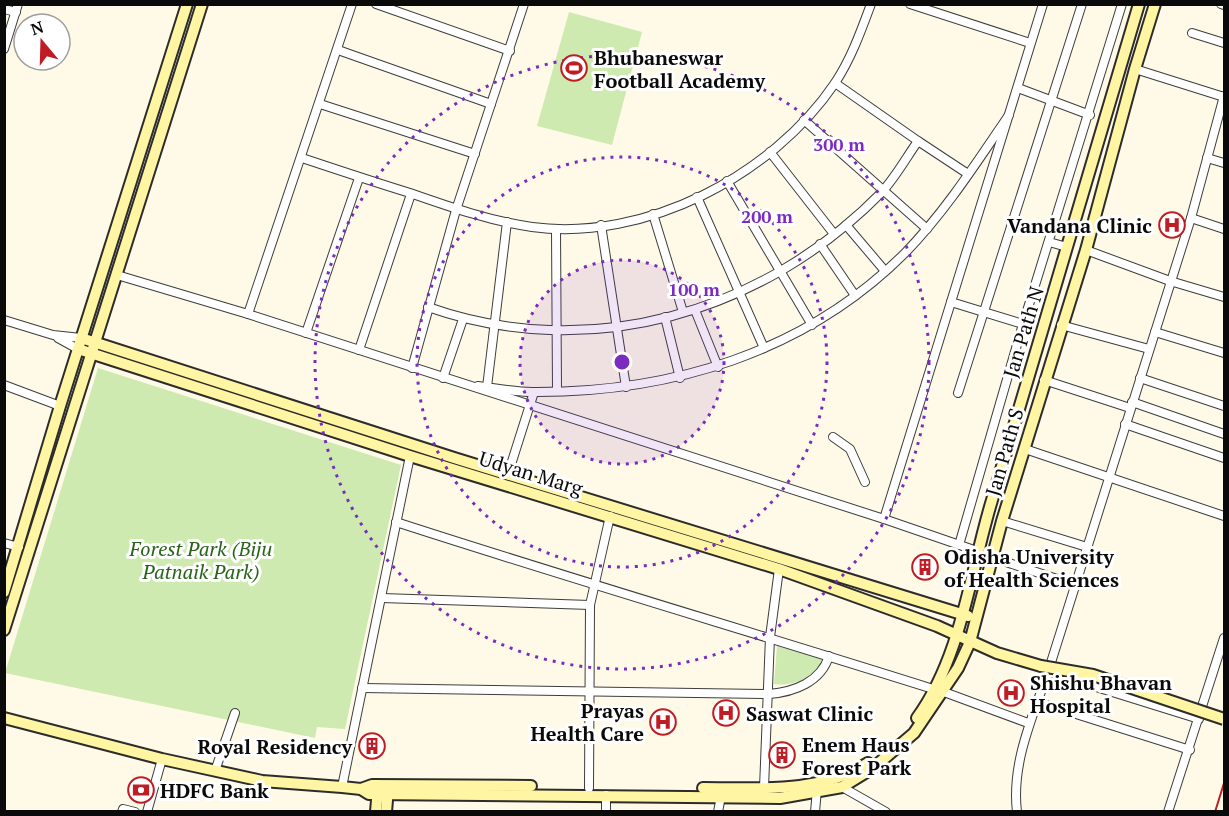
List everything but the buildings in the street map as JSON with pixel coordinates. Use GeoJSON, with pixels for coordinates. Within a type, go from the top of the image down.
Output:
{"type":"FeatureCollection","features":[{"type":"Feature","properties":{"kind":"street"},"geometry":{"type":"LineString","coordinates":[[4,592],[60,406],[187,4]]}},
{"type":"Feature","properties":{"kind":"street"},"geometry":{"type":"LineString","coordinates":[[4,630],[202,4]]}},
{"type":"Feature","properties":{"kind":"street"},"geometry":{"type":"LineString","coordinates":[[248,314],[352,4]]}},
{"type":"Feature","properties":{"kind":"street"},"geometry":{"type":"LineString","coordinates":[[376,4],[510,51]]}},
{"type":"Feature","properties":{"kind":"street"},"geometry":{"type":"LineString","coordinates":[[412,368],[456,210],[524,4]]}},
{"type":"Feature","properties":{"kind":"street"},"geometry":{"type":"LineString","coordinates":[[302,158],[456,210],[507,222],[556,229],[601,225],[653,214],[697,197],[727,181],[770,152],[804,120],[835,83],[860,36],[871,4]]}},
{"type":"Feature","properties":{"kind":"street"},"geometry":{"type":"LineString","coordinates":[[910,4],[1030,43]]}},
{"type":"Feature","properties":{"kind":"street"},"geometry":{"type":"LineString","coordinates":[[884,519],[1043,4]]}},
{"type":"Feature","properties":{"kind":"street"},"geometry":{"type":"LineString","coordinates":[[958,393],[1082,4]]}},
{"type":"Feature","properties":{"kind":"street"},"geometry":{"type":"LineString","coordinates":[[959,545],[1023,324],[1090,114],[1122,4]]}},
{"type":"Feature","properties":{"kind":"street","name":"Jan Path N"},"geometry":{"type":"LineString","coordinates":[[939,691],[956,635],[976,551],[1139,4]]}},
{"type":"Feature","properties":{"kind":"street","name":"Jan Path S"},"geometry":{"type":"LineString","coordinates":[[939,691],[958,668],[969,642],[1044,380],[1086,250],[1155,4]]}},
{"type":"Feature","properties":{"kind":"street"},"geometry":{"type":"LineString","coordinates":[[4,9],[17,8],[4,49]]}},
{"type":"Feature","properties":{"kind":"street"},"geometry":{"type":"LineString","coordinates":[[1192,33],[1224,43]]}},
{"type":"Feature","properties":{"kind":"street"},"geometry":{"type":"LineString","coordinates":[[338,50],[491,104]]}},
{"type":"Feature","properties":{"kind":"street"},"geometry":{"type":"LineString","coordinates":[[1017,812],[1015,794],[1028,723],[1038,702],[1045,669],[1075,585],[1208,158],[1220,131],[1224,97],[1135,69]]}},
{"type":"Feature","properties":{"kind":"street"},"geometry":{"type":"LineString","coordinates":[[835,83],[968,174]]}},
{"type":"Feature","properties":{"kind":"street"},"geometry":{"type":"LineString","coordinates":[[1018,87],[1090,114]]}},
{"type":"Feature","properties":{"kind":"street"},"geometry":{"type":"LineString","coordinates":[[320,104],[475,154]]}},
{"type":"Feature","properties":{"kind":"street"},"geometry":{"type":"LineString","coordinates":[[464,385],[534,392],[626,387],[680,378],[718,368],[812,325],[885,271],[927,229],[1010,115]]}},
{"type":"Feature","properties":{"kind":"street"},"geometry":{"type":"LineString","coordinates":[[804,120],[927,229]]}},
{"type":"Feature","properties":{"kind":"street"},"geometry":{"type":"LineString","coordinates":[[428,307],[496,327],[557,332],[617,326],[695,310],[741,293],[783,272],[846,225],[882,191],[918,141]]}},
{"type":"Feature","properties":{"kind":"street"},"geometry":{"type":"LineString","coordinates":[[770,152],[834,234]]}},
{"type":"Feature","properties":{"kind":"street"},"geometry":{"type":"LineString","coordinates":[[1208,158],[1224,163]]}},
{"type":"Feature","properties":{"kind":"street"},"geometry":{"type":"LineString","coordinates":[[306,333],[359,177]]}},
{"type":"Feature","properties":{"kind":"street"},"geometry":{"type":"LineString","coordinates":[[727,181],[783,272],[812,325]]}},
{"type":"Feature","properties":{"kind":"street"},"geometry":{"type":"LineString","coordinates":[[359,350],[411,194]]}},
{"type":"Feature","properties":{"kind":"street"},"geometry":{"type":"LineString","coordinates":[[697,197],[764,348]]}},
{"type":"Feature","properties":{"kind":"street"},"geometry":{"type":"LineString","coordinates":[[653,214],[683,312]]}},
{"type":"Feature","properties":{"kind":"street"},"geometry":{"type":"LineString","coordinates":[[1191,218],[1224,229]]}},
{"type":"Feature","properties":{"kind":"street"},"geometry":{"type":"LineString","coordinates":[[487,387],[507,222]]}},
{"type":"Feature","properties":{"kind":"street"},"geometry":{"type":"LineString","coordinates":[[601,225],[626,387]]}},
{"type":"Feature","properties":{"kind":"street"},"geometry":{"type":"LineString","coordinates":[[846,225],[885,271]]}},
{"type":"Feature","properties":{"kind":"street"},"geometry":{"type":"LineString","coordinates":[[556,229],[557,390]]}},
{"type":"Feature","properties":{"kind":"street"},"geometry":{"type":"LineString","coordinates":[[1050,242],[1067,248]]}},
{"type":"Feature","properties":{"kind":"street"},"geometry":{"type":"LineString","coordinates":[[820,244],[854,294]]}},
{"type":"Feature","properties":{"kind":"street"},"geometry":{"type":"LineString","coordinates":[[1086,250],[1170,281],[1224,297]]}},
{"type":"Feature","properties":{"kind":"street"},"geometry":{"type":"LineString","coordinates":[[117,275],[248,314],[530,407],[884,519],[976,551]]}},
{"type":"Feature","properties":{"kind":"street"},"geometry":{"type":"LineString","coordinates":[[951,302],[1023,324]]}},
{"type":"Feature","properties":{"kind":"street"},"geometry":{"type":"LineString","coordinates":[[695,310],[718,368]]}},
{"type":"Feature","properties":{"kind":"street"},"geometry":{"type":"LineString","coordinates":[[665,317],[680,378]]}},
{"type":"Feature","properties":{"kind":"street"},"geometry":{"type":"LineString","coordinates":[[443,378],[463,319]]}},
{"type":"Feature","properties":{"kind":"street"},"geometry":{"type":"LineString","coordinates":[[4,320],[80,343]]}},
{"type":"Feature","properties":{"kind":"street"},"geometry":{"type":"LineString","coordinates":[[1061,325],[1149,349]]}},
{"type":"Feature","properties":{"kind":"street"},"geometry":{"type":"LineString","coordinates":[[1155,332],[1224,353]]}},
{"type":"Feature","properties":{"kind":"street","name":"Udyan Marg"},"geometry":{"type":"LineString","coordinates":[[80,343],[382,447],[779,569],[956,635],[997,653],[1045,669],[1092,675],[1224,719]]}},
{"type":"Feature","properties":{"kind":"street","name":"Udyan Marg"},"geometry":{"type":"LineString","coordinates":[[95,348],[976,619]]}},
{"type":"Feature","properties":{"kind":"street"},"geometry":{"type":"LineString","coordinates":[[1140,378],[1224,406]]}},
{"type":"Feature","properties":{"kind":"street"},"geometry":{"type":"LineString","coordinates":[[1044,380],[1224,434]]}},
{"type":"Feature","properties":{"kind":"street"},"geometry":{"type":"LineString","coordinates":[[4,385],[60,406]]}},
{"type":"Feature","properties":{"kind":"street"},"geometry":{"type":"LineString","coordinates":[[508,474],[534,392]]}},
{"type":"Feature","properties":{"kind":"street"},"geometry":{"type":"LineString","coordinates":[[1125,424],[1224,458]]}},
{"type":"Feature","properties":{"kind":"street"},"geometry":{"type":"LineString","coordinates":[[382,447],[385,436]]}},
{"type":"Feature","properties":{"kind":"street"},"geometry":{"type":"LineString","coordinates":[[833,437],[850,449],[865,482]]}},
{"type":"Feature","properties":{"kind":"street"},"geometry":{"type":"LineString","coordinates":[[1025,449],[1108,475],[1224,516]]}},
{"type":"Feature","properties":{"kind":"street"},"geometry":{"type":"LineString","coordinates":[[342,787],[410,456]]}},
{"type":"Feature","properties":{"kind":"street"},"geometry":{"type":"LineString","coordinates":[[589,788],[590,605],[610,516]]}},
{"type":"Feature","properties":{"kind":"street"},"geometry":{"type":"LineString","coordinates":[[1002,521],[1087,547]]}},
{"type":"Feature","properties":{"kind":"street"},"geometry":{"type":"LineString","coordinates":[[396,522],[594,587],[770,637],[939,691],[1028,723]]}},
{"type":"Feature","properties":{"kind":"street"},"geometry":{"type":"LineString","coordinates":[[4,543],[19,548]]}},
{"type":"Feature","properties":{"kind":"street"},"geometry":{"type":"LineString","coordinates":[[994,555],[1003,561],[1075,585]]}},
{"type":"Feature","properties":{"kind":"street"},"geometry":{"type":"LineString","coordinates":[[764,788],[770,637],[779,569]]}},
{"type":"Feature","properties":{"kind":"street"},"geometry":{"type":"LineString","coordinates":[[382,598],[590,605]]}},
{"type":"Feature","properties":{"kind":"street"},"geometry":{"type":"LineString","coordinates":[[1168,812],[1200,719],[1224,638]]}},
{"type":"Feature","properties":{"kind":"street"},"geometry":{"type":"LineString","coordinates":[[362,688],[769,694],[794,689],[809,682],[822,673],[829,656]]}},
{"type":"Feature","properties":{"kind":"street"},"geometry":{"type":"LineString","coordinates":[[1045,669],[1200,719]]}},
{"type":"Feature","properties":{"kind":"street"},"geometry":{"type":"LineString","coordinates":[[6,718],[162,759],[267,782],[362,789],[817,789],[842,787],[873,768],[914,734],[939,691]]}},
{"type":"Feature","properties":{"kind":"street"},"geometry":{"type":"LineString","coordinates":[[383,789],[780,798],[817,789],[848,775],[882,752],[909,728],[939,691]]}},
{"type":"Feature","properties":{"kind":"street"},"geometry":{"type":"LineString","coordinates":[[1038,702],[1190,750]]}},
{"type":"Feature","properties":{"kind":"street"},"geometry":{"type":"LineString","coordinates":[[215,771],[235,713]]}},
{"type":"Feature","properties":{"kind":"street"},"geometry":{"type":"LineString","coordinates":[[147,812],[162,759]]}},
{"type":"Feature","properties":{"kind":"street"},"geometry":{"type":"LineString","coordinates":[[842,787],[886,812]]}},
{"type":"Feature","properties":{"kind":"street"},"geometry":{"type":"LineString","coordinates":[[376,812],[383,789]]}},
{"type":"Feature","properties":{"kind":"street"},"geometry":{"type":"LineString","coordinates":[[383,789],[386,812]]}},
{"type":"Feature","properties":{"kind":"street"},"geometry":{"type":"LineString","coordinates":[[815,812],[817,789]]}},
{"type":"Feature","properties":{"kind":"street"},"geometry":{"type":"LineString","coordinates":[[606,795],[606,812]]}},
{"type":"Feature","properties":{"kind":"street"},"geometry":{"type":"LineString","coordinates":[[718,812],[721,796]]}},
{"type":"Feature","properties":{"kind":"street"},"geometry":{"type":"LineString","coordinates":[[122,812],[135,812]]}},
{"type":"Feature","properties":{"kind":"green space"},"geometry":{"type":"Polygon","coordinates":[[[569,12],[642,32],[612,145],[537,126],[569,12]]]}},
{"type":"Feature","properties":{"kind":"green space","name":"Forest Park (Biju Patnaik Park)"},"geometry":{"type":"Polygon","coordinates":[[[98,368],[401,465],[345,729],[317,727],[315,738],[5,673],[98,368]]]}},
{"type":"Feature","properties":{"kind":"green space"},"geometry":{"type":"Polygon","coordinates":[[[777,646],[823,659],[809,676],[789,684],[774,684],[777,646]]]}},
{"type":"Feature","properties":{"kind":"railway"},"geometry":{"type":"LineString","coordinates":[[1215,812],[1224,783]]}},
{"type":"Feature","properties":{"kind":"place","name":"Bhubaneswar Football Academy"},"geometry":{"type":"Point","coordinates":[574,68]}},
{"type":"Feature","properties":{"kind":"place","name":"Vandana Clinic"},"geometry":{"type":"Point","coordinates":[1172,225]}},
{"type":"Feature","properties":{"kind":"place","name":"Odisha University of Health Sciences"},"geometry":{"type":"Point","coordinates":[925,567]}},
{"type":"Feature","properties":{"kind":"place","name":"Shishu Bhavan Hospital"},"geometry":{"type":"Point","coordinates":[1011,693]}},
{"type":"Feature","properties":{"kind":"place","name":"Saswat Clinic"},"geometry":{"type":"Point","coordinates":[726,713]}},
{"type":"Feature","properties":{"kind":"place","name":"Prayas Health Care"},"geometry":{"type":"Point","coordinates":[663,722]}},
{"type":"Feature","properties":{"kind":"place","name":"Royal Residency"},"geometry":{"type":"Point","coordinates":[372,746]}},
{"type":"Feature","properties":{"kind":"place","name":"Enem Haus Forest Park"},"geometry":{"type":"Point","coordinates":[782,755]}},
{"type":"Feature","properties":{"kind":"place","name":"HDFC Bank"},"geometry":{"type":"Point","coordinates":[141,790]}}]}
